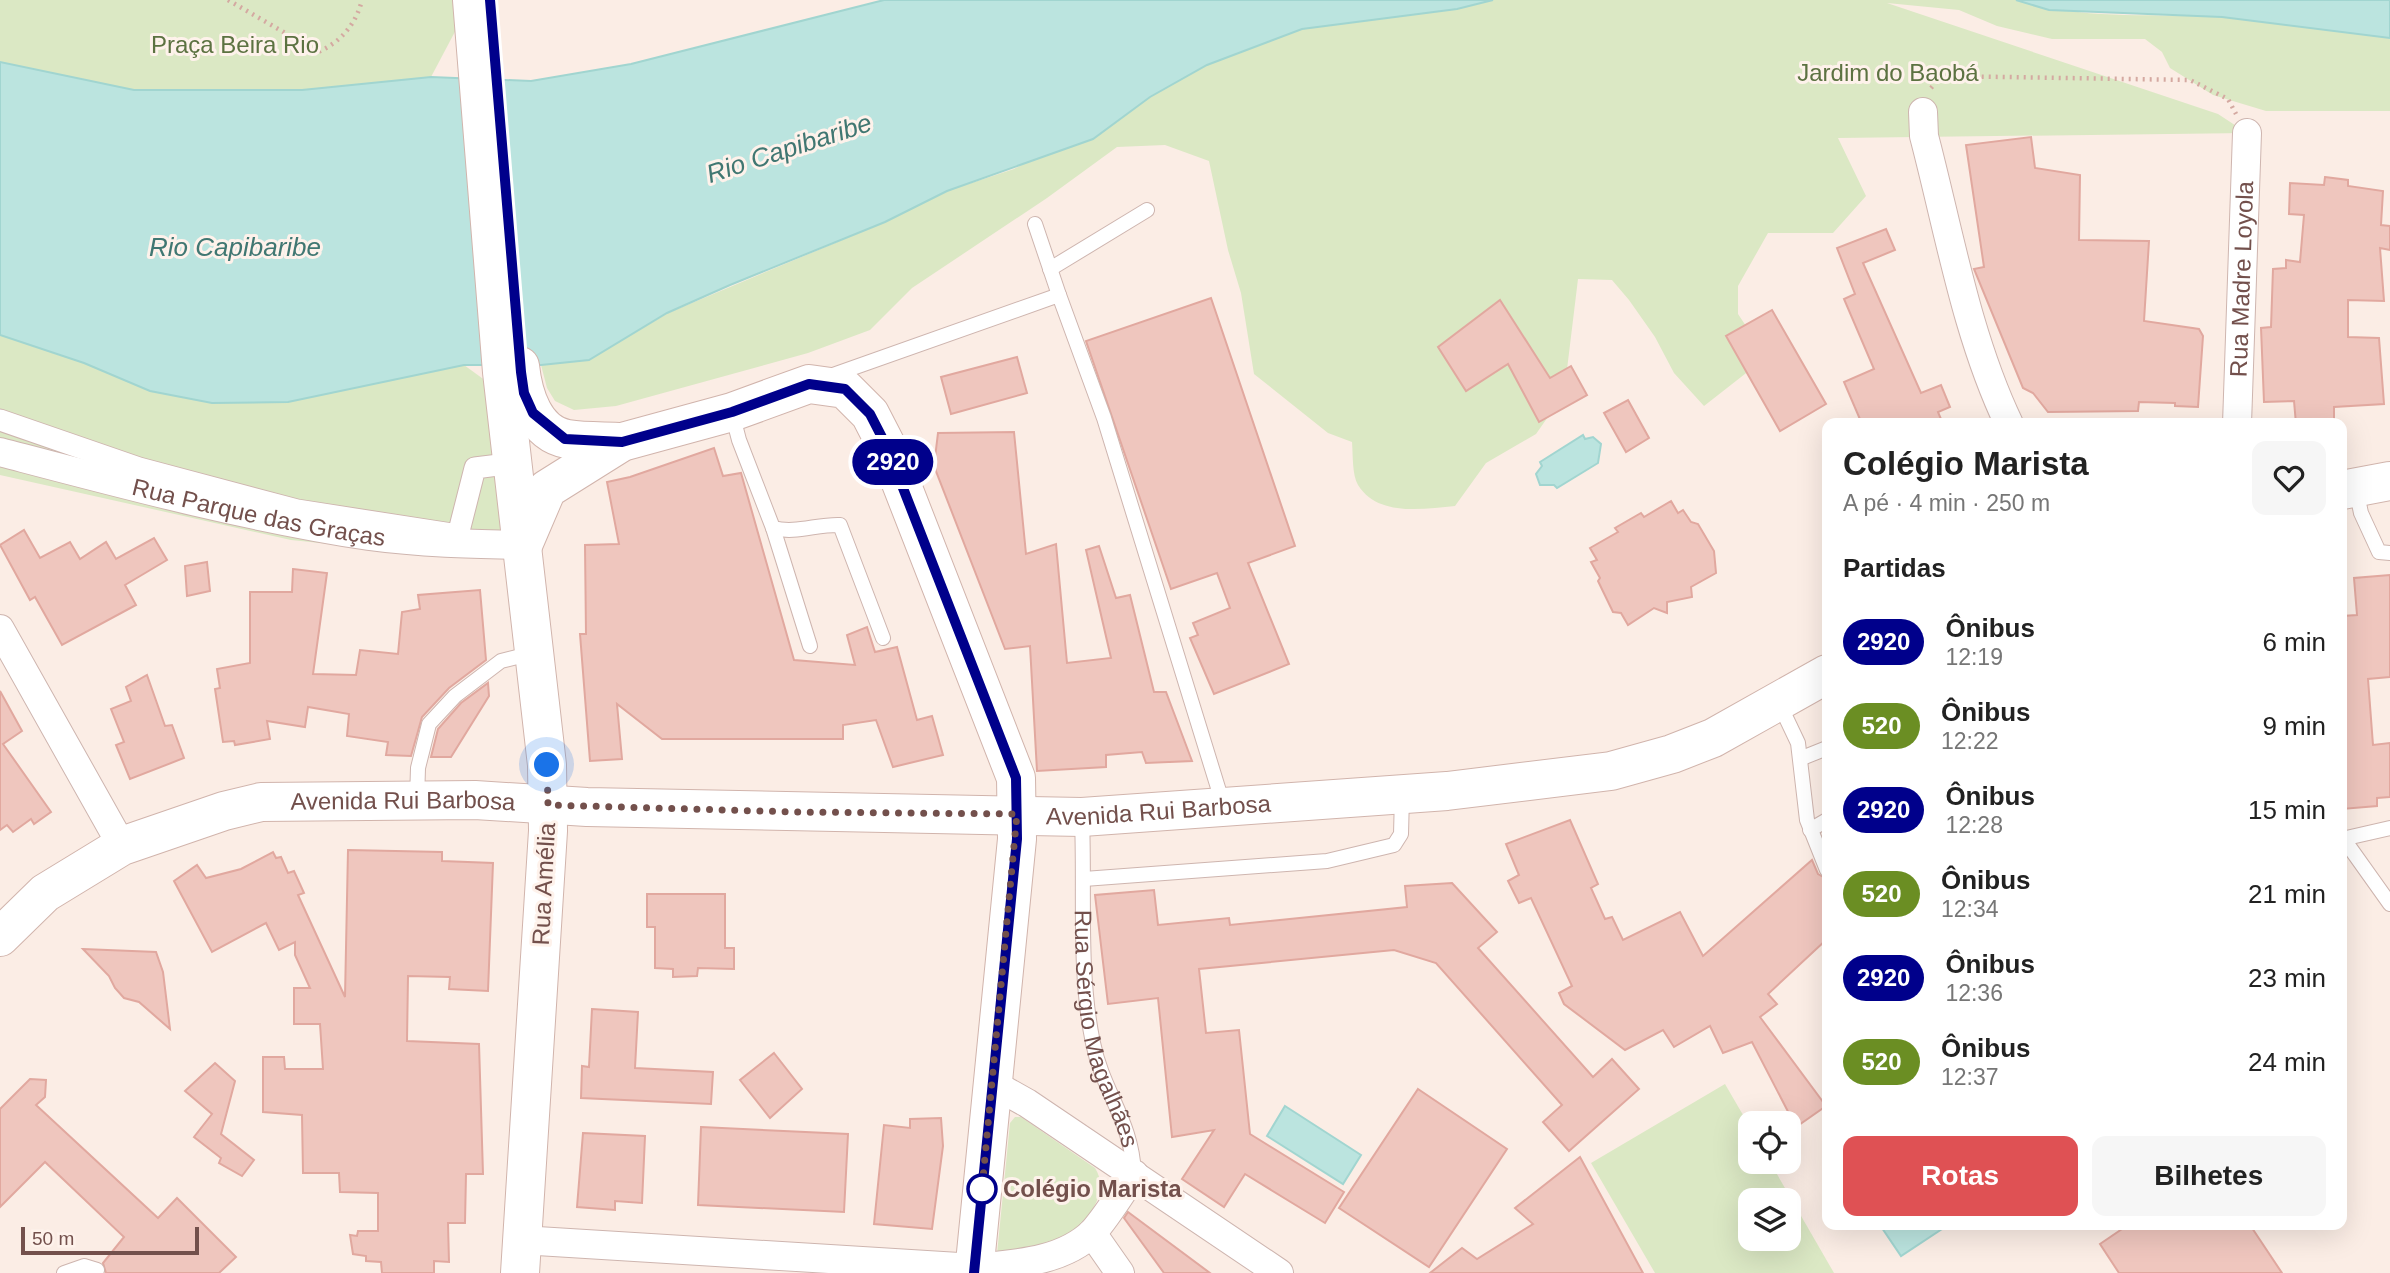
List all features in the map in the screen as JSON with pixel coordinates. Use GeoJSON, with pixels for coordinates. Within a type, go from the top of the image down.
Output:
{"type":"FeatureCollection","features":[{"type":"Feature","properties":{"kind":"main road"},"geometry":{"type":"LineString","coordinates":[[472,0],[512,372],[533,413],[565,439],[622,442]]}},
{"type":"Feature","properties":{"kind":"main road"},"geometry":{"type":"LineString","coordinates":[[490,0],[512,372]]}},
{"type":"Feature","properties":{"kind":"main road","name":"Rua Amélia"},"geometry":{"type":"LineString","coordinates":[[512,372],[514,463],[547,765],[548,805],[520,1256]]}},
{"type":"Feature","properties":{"kind":"main road"},"geometry":{"type":"LineString","coordinates":[[523,545],[547,489],[622,442],[732,412],[809,384],[845,389],[870,414],[887,447],[1016,778],[1017,814],[975,1270]]}},
{"type":"Feature","properties":{"kind":"main road","name":"Avenida Rui Barbosa"},"geometry":{"type":"LineString","coordinates":[[0,937],[46,893],[122,846],[213,814],[261,802],[417,800],[795,812],[1082,817],[1402,794],[1611,771],[1672,754],[1713,738],[1822,677]]}},
{"type":"Feature","properties":{"kind":"street"},"geometry":{"type":"LineString","coordinates":[[1923,112],[1924,135],[1976,333],[1993,389],[2006,418]]}},
{"type":"Feature","properties":{"kind":"street","name":"Rua Madre Loyola"},"geometry":{"type":"LineString","coordinates":[[2237,418],[2247,133]]}},
{"type":"Feature","properties":{"kind":"street"},"geometry":{"type":"LineString","coordinates":[[0,420],[128,464],[297,510],[458,535],[475,468],[514,463]]}},
{"type":"Feature","properties":{"kind":"street","name":"Rua Parque das Graças"},"geometry":{"type":"LineString","coordinates":[[0,452],[279,520],[371,536],[452,544],[523,545]]}},
{"type":"Feature","properties":{"kind":"street"},"geometry":{"type":"LineString","coordinates":[[0,629],[122,846]]}},
{"type":"Feature","properties":{"kind":"street"},"geometry":{"type":"LineString","coordinates":[[991,1083],[1027,1103],[1279,1273]]}},
{"type":"Feature","properties":{"kind":"street","name":"Rua Sérgio Magalhães"},"geometry":{"type":"LineString","coordinates":[[520,1256],[975,1270],[1047,1257],[1092,1233],[1134,1174]]}},
{"type":"Feature","properties":{"kind":"street"},"geometry":{"type":"LineString","coordinates":[[1092,1233],[1120,1273]]}},
{"type":"Feature","properties":{"kind":"lane"},"geometry":{"type":"LineString","coordinates":[[1050,269],[1147,210]]}},
{"type":"Feature","properties":{"kind":"lane"},"geometry":{"type":"LineString","coordinates":[[1035,224],[1104,418],[1225,808]]}},
{"type":"Feature","properties":{"kind":"lane"},"geometry":{"type":"LineString","coordinates":[[809,384],[1059,295]]}},
{"type":"Feature","properties":{"kind":"lane"},"geometry":{"type":"LineString","coordinates":[[732,412],[739,440],[773,528],[810,646]]}},
{"type":"Feature","properties":{"kind":"lane"},"geometry":{"type":"LineString","coordinates":[[2362,486],[2361,513],[2379,552],[2390,553]]}},
{"type":"Feature","properties":{"kind":"lane"},"geometry":{"type":"LineString","coordinates":[[773,528],[788,532],[825,524],[840,525],[883,638]]}},
{"type":"Feature","properties":{"kind":"lane"},"geometry":{"type":"LineString","coordinates":[[417,800],[418,768],[429,724],[455,696],[501,662],[535,653]]}},
{"type":"Feature","properties":{"kind":"lane"},"geometry":{"type":"LineString","coordinates":[[1779,703],[1802,758],[1804,802],[1810,830],[1822,858]]}},
{"type":"Feature","properties":{"kind":"lane"},"geometry":{"type":"LineString","coordinates":[[1802,758],[1822,749]]}},
{"type":"Feature","properties":{"kind":"lane"},"geometry":{"type":"LineString","coordinates":[[1084,878],[1327,861],[1394,845],[1401,834],[1402,794]]}},
{"type":"Feature","properties":{"kind":"lane","name":"Rua Sérgio Magalhães"},"geometry":{"type":"LineString","coordinates":[[1082,817],[1087,1009],[1098,1064],[1129,1133],[1134,1174]]}},
{"type":"Feature","properties":{"kind":"lane"},"geometry":{"type":"LineString","coordinates":[[1810,830],[1822,823]]}},
{"type":"Feature","properties":{"kind":"lane"},"geometry":{"type":"LineString","coordinates":[[2347,838],[2390,828]]}},
{"type":"Feature","properties":{"kind":"lane"},"geometry":{"type":"LineString","coordinates":[[2347,844],[2383,883],[2390,904]]}},
{"type":"Feature","properties":{"kind":"lane"},"geometry":{"type":"LineString","coordinates":[[64,1273],[84,1266],[97,1270]]}},
{"type":"Feature","properties":{"kind":"path"},"geometry":{"type":"LineString","coordinates":[[228,0],[318,52],[338,43],[359,13],[362,0]]}},
{"type":"Feature","properties":{"kind":"path"},"geometry":{"type":"LineString","coordinates":[[1923,112],[1928,91],[1942,76],[2190,80],[2228,99],[2247,133]]}},
{"type":"Feature","properties":{"kind":"green space","name":"Praça Beira Rio"},"geometry":{"type":"Polygon","coordinates":[[[0,0],[455,0],[458,26],[431,77],[302,90],[134,90],[0,62],[0,0]]]}},
{"type":"Feature","properties":{"kind":"green space","name":"Jardim do Baobá"},"geometry":{"type":"Polygon","coordinates":[[[1493,0],[2016,0],[2066,11],[2219,17],[2283,23],[2390,38],[2390,111],[2266,111],[2213,95],[2170,68],[2162,52],[2145,39],[2052,39],[1997,26],[1959,10],[1887,3],[2218,114],[2247,133],[1838,138],[1866,196],[1833,233],[1768,233],[1738,286],[1738,314],[1758,344],[1750,370],[1704,406],[1674,373],[1655,337],[1612,280],[1578,279],[1564,394],[1536,434],[1486,463],[1455,506],[1402,509],[1377,502],[1367,495],[1356,481],[1352,442],[1328,433],[1254,374],[1241,293],[1228,250],[1209,161],[1165,145],[1117,147],[1047,198],[912,288],[870,330],[808,353],[616,406],[574,410],[555,401],[547,388],[541,365],[589,360],[668,313],[885,222],[947,191],[1014,169],[1206,65],[1302,29],[1457,9],[1493,0]]]}},
{"type":"Feature","properties":{"kind":"green space"},"geometry":{"type":"Polygon","coordinates":[[[0,335],[84,363],[150,391],[381,381],[464,365],[486,381],[507,545],[458,557],[291,540],[0,475],[0,335]]]}},
{"type":"Feature","properties":{"kind":"green space"},"geometry":{"type":"Polygon","coordinates":[[[1725,1084],[1741,1111],[1738,1111],[1738,1174],[1777,1174],[1785,1188],[1738,1188],[1738,1251],[1801,1251],[1801,1216],[1834,1273],[1655,1273],[1591,1163],[1725,1084]]]}},
{"type":"Feature","properties":{"kind":"green space"},"geometry":{"type":"Polygon","coordinates":[[[1015,1117],[1021,1117],[1095,1168],[1100,1187],[1095,1205],[1072,1239],[997,1254],[1010,1123],[1015,1117]]]}},
{"type":"Feature","properties":{"kind":"water","name":"Rio Capibaribe"},"geometry":{"type":"Polygon","coordinates":[[[884,0],[1493,0],[1457,9],[1302,29],[1207,65],[1150,97],[1093,139],[947,191],[885,222],[730,285],[667,313],[589,360],[541,365],[464,365],[288,402],[212,403],[150,391],[84,363],[0,335],[0,62],[134,90],[302,90],[431,77],[531,81],[631,64],[884,0]]]}},
{"type":"Feature","properties":{"kind":"water"},"geometry":{"type":"Polygon","coordinates":[[[2016,0],[2390,0],[2390,38],[2222,17],[2049,10],[2016,0]]]}},
{"type":"Feature","properties":{"kind":"water"},"geometry":{"type":"Polygon","coordinates":[[[1583,435],[1585,439],[1593,437],[1601,444],[1598,463],[1557,488],[1554,485],[1540,485],[1536,474],[1542,466],[1540,462],[1583,435]]]}},
{"type":"Feature","properties":{"kind":"water"},"geometry":{"type":"Polygon","coordinates":[[[1285,1106],[1361,1155],[1343,1184],[1267,1136],[1285,1106]]]}},
{"type":"Feature","properties":{"kind":"water"},"geometry":{"type":"Polygon","coordinates":[[[1883,1230],[1940,1230],[1901,1256],[1883,1230]]]}},
{"type":"Feature","properties":{"kind":"building"},"geometry":{"type":"Polygon","coordinates":[[[2031,137],[2035,168],[2080,175],[2079,240],[2149,241],[2144,321],[2199,329],[2203,336],[2198,407],[2139,402],[2138,411],[2048,412],[2033,393],[2023,388],[1974,269],[1984,267],[1966,145],[2031,137]]]}},
{"type":"Feature","properties":{"kind":"building"},"geometry":{"type":"Polygon","coordinates":[[[2325,177],[2348,180],[2348,186],[2383,191],[2381,225],[2390,226],[2390,250],[2380,248],[2384,301],[2348,300],[2348,337],[2379,338],[2384,404],[2334,407],[2334,418],[2295,418],[2294,401],[2264,402],[2261,328],[2271,327],[2273,269],[2286,268],[2286,260],[2300,262],[2304,215],[2289,214],[2290,183],[2324,185],[2325,177]]]}},
{"type":"Feature","properties":{"kind":"building"},"geometry":{"type":"Polygon","coordinates":[[[1886,229],[1895,250],[1863,263],[1921,393],[1941,385],[1950,407],[1938,412],[1940,418],[1859,418],[1844,382],[1874,369],[1844,299],[1855,294],[1837,248],[1886,229]]]}},
{"type":"Feature","properties":{"kind":"building"},"geometry":{"type":"Polygon","coordinates":[[[1211,298],[1295,546],[1248,563],[1289,664],[1214,694],[1190,638],[1198,635],[1193,623],[1230,608],[1217,573],[1171,589],[1086,341],[1211,298]]]}},
{"type":"Feature","properties":{"kind":"building"},"geometry":{"type":"Polygon","coordinates":[[[1500,300],[1550,378],[1571,366],[1587,395],[1539,422],[1508,364],[1466,391],[1438,347],[1500,300]]]}},
{"type":"Feature","properties":{"kind":"building"},"geometry":{"type":"Polygon","coordinates":[[[1772,310],[1826,404],[1780,431],[1726,336],[1772,310]]]}},
{"type":"Feature","properties":{"kind":"building"},"geometry":{"type":"Polygon","coordinates":[[[1017,357],[1027,393],[951,414],[941,377],[1017,357]]]}},
{"type":"Feature","properties":{"kind":"building"},"geometry":{"type":"Polygon","coordinates":[[[1628,400],[1649,438],[1626,452],[1604,413],[1628,400]]]}},
{"type":"Feature","properties":{"kind":"building"},"geometry":{"type":"Polygon","coordinates":[[[1014,432],[1026,554],[1056,544],[1067,663],[1111,658],[1086,550],[1099,546],[1116,598],[1130,595],[1154,692],[1166,692],[1192,761],[1146,763],[1142,752],[1106,755],[1106,767],[1037,771],[1030,646],[1005,649],[934,466],[938,433],[1014,432]]]}},
{"type":"Feature","properties":{"kind":"building"},"geometry":{"type":"Polygon","coordinates":[[[714,448],[723,476],[741,473],[794,660],[855,665],[847,635],[867,627],[875,652],[897,647],[917,720],[932,716],[943,755],[893,767],[876,720],[843,725],[843,739],[662,739],[617,704],[622,759],[590,761],[580,634],[586,634],[585,545],[619,544],[607,482],[630,477],[714,448]]]}},
{"type":"Feature","properties":{"kind":"building"},"geometry":{"type":"Polygon","coordinates":[[[1671,501],[1678,513],[1683,510],[1691,522],[1698,524],[1714,551],[1716,573],[1691,587],[1692,597],[1667,602],[1667,613],[1654,608],[1628,625],[1621,613],[1613,612],[1591,562],[1597,560],[1590,548],[1618,532],[1615,528],[1641,513],[1644,517],[1671,501]]]}},
{"type":"Feature","properties":{"kind":"building"},"geometry":{"type":"Polygon","coordinates":[[[24,530],[40,558],[70,542],[80,559],[106,542],[116,559],[154,538],[167,560],[125,585],[136,605],[62,645],[35,597],[30,600],[0,545],[24,530]]]}},
{"type":"Feature","properties":{"kind":"building"},"geometry":{"type":"Polygon","coordinates":[[[207,562],[210,591],[187,596],[185,566],[207,562]]]}},
{"type":"Feature","properties":{"kind":"building"},"geometry":{"type":"Polygon","coordinates":[[[293,569],[327,573],[313,674],[356,675],[360,650],[398,654],[402,612],[420,609],[418,595],[480,590],[486,660],[449,688],[422,717],[411,756],[386,755],[388,742],[347,736],[349,714],[308,707],[305,727],[267,721],[270,739],[235,745],[234,741],[223,742],[215,689],[220,688],[217,669],[250,663],[250,592],[292,592],[293,569]]]}},
{"type":"Feature","properties":{"kind":"building"},"geometry":{"type":"Polygon","coordinates":[[[2390,575],[2390,677],[2368,679],[2373,745],[2390,743],[2390,797],[2377,798],[2377,806],[2347,809],[2347,616],[2357,615],[2354,578],[2390,575]]]}},
{"type":"Feature","properties":{"kind":"building"},"geometry":{"type":"Polygon","coordinates":[[[147,675],[165,726],[172,725],[184,758],[130,779],[116,745],[124,742],[111,709],[131,701],[126,687],[147,675]]]}},
{"type":"Feature","properties":{"kind":"building"},"geometry":{"type":"Polygon","coordinates":[[[488,683],[489,696],[451,757],[431,757],[438,729],[461,703],[488,683]]]}},
{"type":"Feature","properties":{"kind":"building"},"geometry":{"type":"Polygon","coordinates":[[[0,691],[22,731],[3,744],[51,812],[34,824],[31,819],[13,832],[7,825],[0,830],[0,691]]]}},
{"type":"Feature","properties":{"kind":"building"},"geometry":{"type":"Polygon","coordinates":[[[1570,820],[1598,884],[1591,888],[1605,919],[1612,917],[1623,940],[1680,912],[1703,956],[1812,860],[1818,874],[1822,876],[1822,944],[1768,994],[1777,1004],[1760,1017],[1822,1101],[1822,1109],[1801,1124],[1801,1111],[1788,1111],[1752,1042],[1723,1053],[1710,1026],[1674,1047],[1663,1030],[1625,1050],[1564,1004],[1559,993],[1572,986],[1531,898],[1519,903],[1508,881],[1519,875],[1506,844],[1570,820]]]}},
{"type":"Feature","properties":{"kind":"building"},"geometry":{"type":"Polygon","coordinates":[[[348,850],[442,852],[442,861],[493,863],[488,991],[449,989],[450,977],[408,976],[407,1041],[479,1044],[483,1174],[466,1174],[465,1223],[448,1223],[449,1262],[434,1261],[434,1273],[382,1273],[381,1262],[366,1261],[366,1256],[353,1254],[350,1235],[357,1236],[358,1231],[378,1231],[378,1193],[340,1192],[339,1173],[303,1173],[302,1115],[263,1112],[263,1057],[284,1057],[285,1069],[323,1069],[320,1024],[294,1024],[294,988],[310,988],[295,955],[295,942],[279,950],[266,923],[212,952],[174,881],[197,865],[206,878],[241,869],[273,852],[276,858],[281,857],[288,873],[294,871],[304,893],[298,895],[345,997],[348,850]]]}},
{"type":"Feature","properties":{"kind":"building"},"geometry":{"type":"Polygon","coordinates":[[[1452,883],[1497,932],[1478,948],[1593,1077],[1612,1059],[1639,1089],[1569,1151],[1543,1122],[1562,1105],[1436,963],[1394,950],[1199,969],[1206,1033],[1239,1030],[1250,1134],[1344,1192],[1325,1223],[1245,1174],[1224,1207],[1182,1179],[1214,1130],[1172,1137],[1158,998],[1108,1004],[1095,895],[1154,890],[1158,925],[1229,918],[1230,925],[1407,907],[1405,886],[1452,883]]]}},
{"type":"Feature","properties":{"kind":"building"},"geometry":{"type":"Polygon","coordinates":[[[647,894],[725,894],[725,948],[734,948],[734,969],[698,968],[697,976],[673,977],[673,969],[655,968],[655,927],[647,927],[647,894]]]}},
{"type":"Feature","properties":{"kind":"building"},"geometry":{"type":"Polygon","coordinates":[[[83,949],[156,952],[163,972],[170,1029],[139,1002],[124,998],[109,976],[83,949]]]}},
{"type":"Feature","properties":{"kind":"building"},"geometry":{"type":"Polygon","coordinates":[[[592,1009],[638,1012],[635,1068],[713,1072],[711,1104],[581,1098],[582,1066],[589,1067],[592,1009]]]}},
{"type":"Feature","properties":{"kind":"building"},"geometry":{"type":"Polygon","coordinates":[[[774,1053],[802,1089],[770,1118],[740,1080],[774,1053]]]}},
{"type":"Feature","properties":{"kind":"building"},"geometry":{"type":"Polygon","coordinates":[[[215,1063],[235,1081],[221,1134],[254,1160],[242,1176],[219,1163],[221,1158],[194,1137],[212,1114],[185,1091],[215,1063]]]}},
{"type":"Feature","properties":{"kind":"building"},"geometry":{"type":"Polygon","coordinates":[[[30,1079],[46,1080],[45,1097],[36,1105],[158,1218],[177,1198],[236,1257],[219,1273],[106,1273],[103,1263],[124,1237],[45,1162],[0,1207],[0,1109],[30,1079]]]}},
{"type":"Feature","properties":{"kind":"building"},"geometry":{"type":"Polygon","coordinates":[[[1418,1089],[1507,1149],[1429,1267],[1339,1208],[1418,1089]]]}},
{"type":"Feature","properties":{"kind":"building"},"geometry":{"type":"Polygon","coordinates":[[[941,1118],[943,1146],[932,1229],[874,1224],[884,1125],[910,1128],[910,1119],[941,1118]]]}},
{"type":"Feature","properties":{"kind":"building"},"geometry":{"type":"Polygon","coordinates":[[[701,1127],[848,1134],[844,1212],[698,1205],[701,1127]]]}},
{"type":"Feature","properties":{"kind":"building"},"geometry":{"type":"Polygon","coordinates":[[[583,1133],[645,1136],[642,1203],[615,1201],[615,1210],[577,1207],[583,1133]]]}},
{"type":"Feature","properties":{"kind":"building"},"geometry":{"type":"Polygon","coordinates":[[[1580,1157],[1643,1273],[1430,1273],[1462,1248],[1477,1259],[1533,1224],[1515,1208],[1580,1157]]]}},
{"type":"Feature","properties":{"kind":"building"},"geometry":{"type":"Polygon","coordinates":[[[1128,1212],[1210,1273],[1164,1273],[1124,1218],[1128,1212]]]}},
{"type":"Feature","properties":{"kind":"building"},"geometry":{"type":"Polygon","coordinates":[[[2121,1230],[2253,1230],[2282,1273],[2119,1273],[2100,1244],[2121,1230]]]}},
{"type":"Feature","properties":{"kind":"bus line","name":"2920"},"geometry":{"type":"LineString","coordinates":[[490,0],[521,372],[524,393],[533,413],[565,439],[622,442],[732,412],[809,384],[845,389],[870,414],[887,447],[1016,778],[1017,839],[974,1273]]}},
{"type":"Feature","properties":{"kind":"place","name":"Colégio Marista"},"geometry":{"type":"Point","coordinates":[982,1189]}},
{"type":"Feature","properties":{"kind":"route"},"geometry":{"type":"LineString","coordinates":[[547,765],[548,805],[795,812],[1017,814],[1017,839],[982,1189]]}}]}
